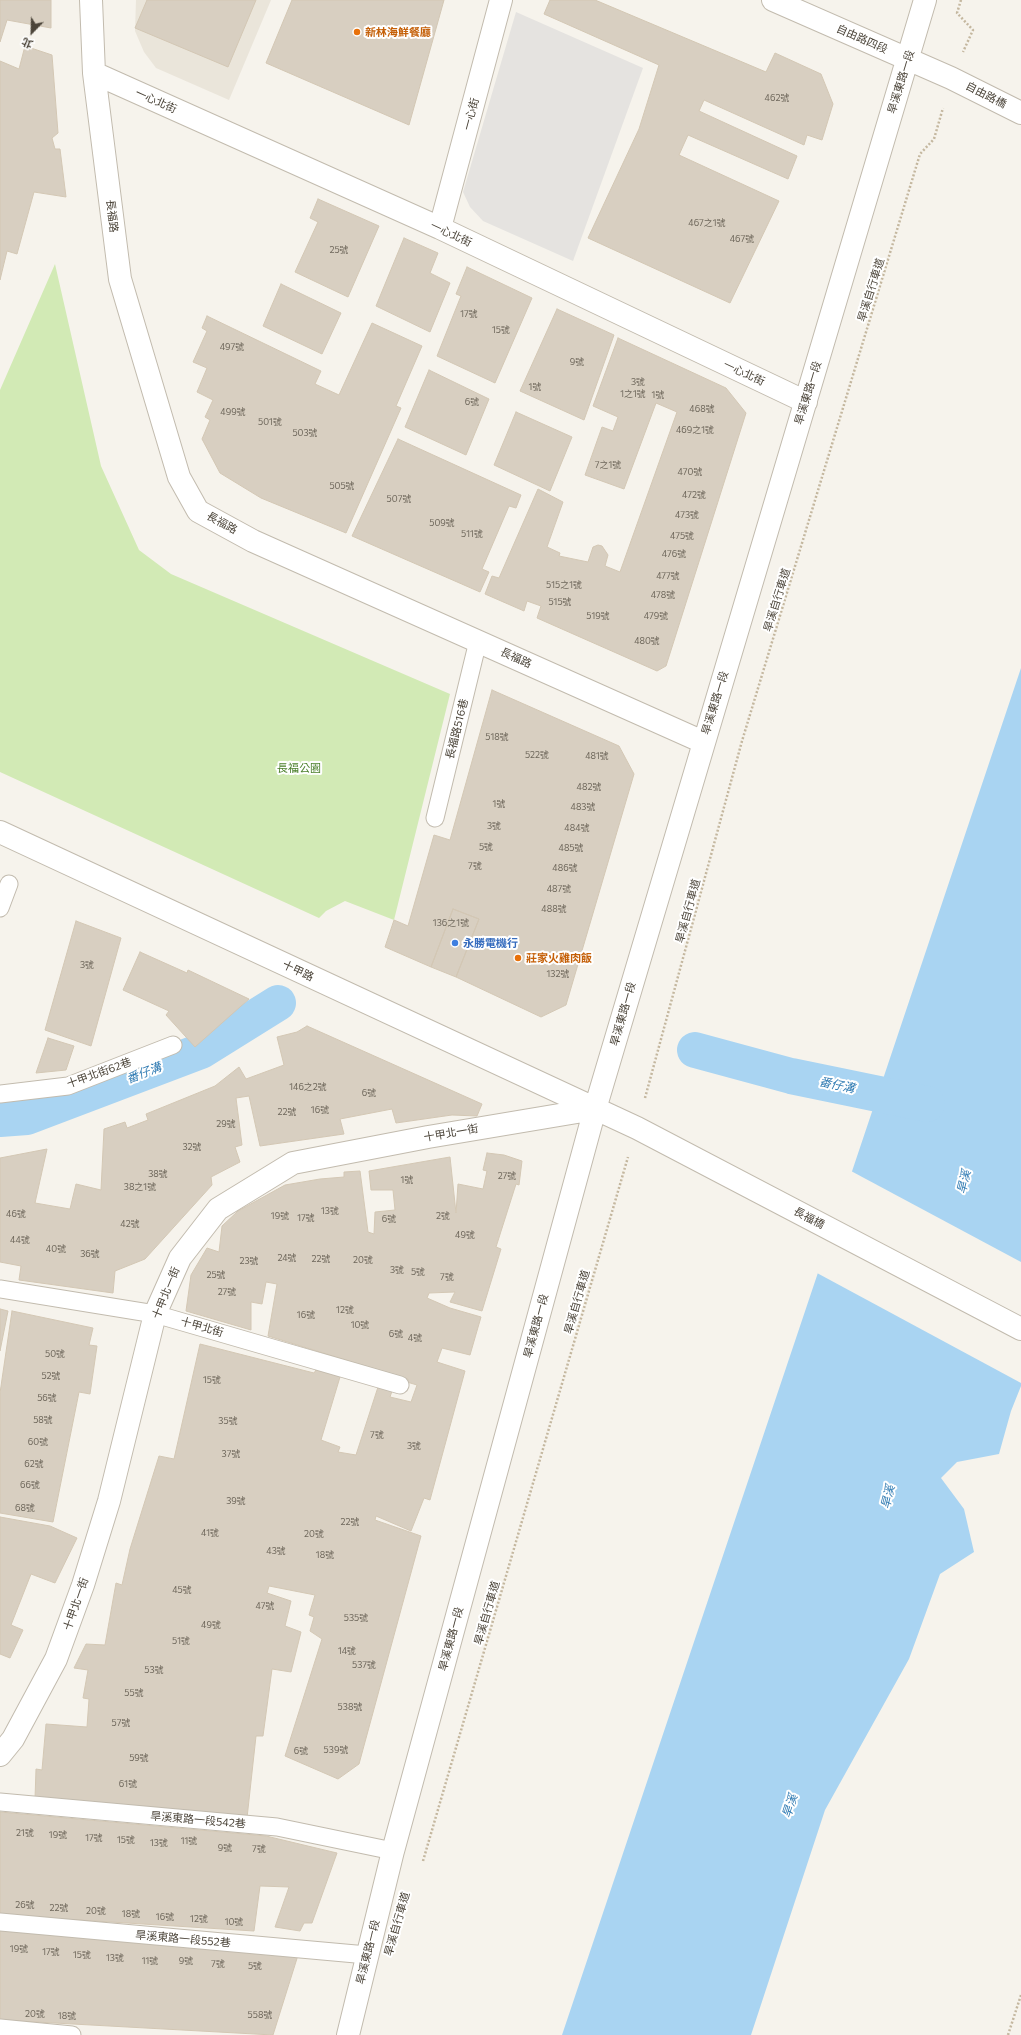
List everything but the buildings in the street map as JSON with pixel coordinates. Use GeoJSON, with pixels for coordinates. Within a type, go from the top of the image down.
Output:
{"type":"FeatureCollection","features":[{"type":"Feature","properties":{"kind":"street","name":"長福路"},"geometry":{"type":"LineString","coordinates":[[91,0],[94,73],[120,279],[179,477],[198,511],[253,541],[703,742]]}},
{"type":"Feature","properties":{"kind":"street","name":"一心街"},"geometry":{"type":"LineString","coordinates":[[440,228],[501,0]]}},
{"type":"Feature","properties":{"kind":"street","name":"自由路四段"},"geometry":{"type":"LineString","coordinates":[[773,0],[951,78]]}},
{"type":"Feature","properties":{"kind":"street","name":"旱溪東路一段"},"geometry":{"type":"LineString","coordinates":[[348,2035],[366,1955],[595,1109],[925,0]]}},
{"type":"Feature","properties":{"kind":"street","name":"一心北街"},"geometry":{"type":"LineString","coordinates":[[94,73],[440,228],[806,402]]}},
{"type":"Feature","properties":{"kind":"street","name":"自由路橋"},"geometry":{"type":"LineString","coordinates":[[951,78],[1021,113]]}},
{"type":"Feature","properties":{"kind":"street","name":"十甲路"},"geometry":{"type":"LineString","coordinates":[[0,832],[595,1109]]}},
{"type":"Feature","properties":{"kind":"street","name":"長福橋"},"geometry":{"type":"LineString","coordinates":[[595,1109],[666,1143],[1021,1329]]}},
{"type":"Feature","properties":{"kind":"street","name":"十甲北一街"},"geometry":{"type":"LineString","coordinates":[[0,1756],[13,1738],[56,1659],[80,1592],[110,1501],[155,1314],[180,1258],[218,1209],[294,1163],[428,1137],[595,1109]]}},
{"type":"Feature","properties":{"kind":"lane","name":"長福路516巷"},"geometry":{"type":"LineString","coordinates":[[435,818],[478,641]]}},
{"type":"Feature","properties":{"kind":"lane"},"geometry":{"type":"LineString","coordinates":[[0,908],[9,884]]}},
{"type":"Feature","properties":{"kind":"lane","name":"十甲北街62巷"},"geometry":{"type":"LineString","coordinates":[[0,1094],[68,1086],[172,1045]]}},
{"type":"Feature","properties":{"kind":"lane","name":"十甲北街"},"geometry":{"type":"LineString","coordinates":[[0,1288],[155,1314],[400,1385]]}},
{"type":"Feature","properties":{"kind":"lane","name":"旱溪東路一段542巷"},"geometry":{"type":"LineString","coordinates":[[0,1802],[277,1827],[394,1851]]}},
{"type":"Feature","properties":{"kind":"lane","name":"旱溪東路一段552巷"},"geometry":{"type":"LineString","coordinates":[[0,1922],[366,1955]]}},
{"type":"Feature","properties":{"kind":"lane"},"geometry":{"type":"LineString","coordinates":[[0,2028],[72,2035]]}},
{"type":"Feature","properties":{"kind":"path"},"geometry":{"type":"LineString","coordinates":[[961,0],[957,13],[973,30]]}},
{"type":"Feature","properties":{"kind":"path","name":"旱溪自行車道"},"geometry":{"type":"LineString","coordinates":[[652,1072],[747,726],[920,154],[934,139]]}},
{"type":"Feature","properties":{"kind":"path","name":"旱溪自行車道"},"geometry":{"type":"LineString","coordinates":[[421,1867],[616,1195]]}},
{"type":"Feature","properties":{"kind":"path"},"geometry":{"type":"LineString","coordinates":[[1008,2035],[1021,1995]]}},
{"type":"Feature","properties":{"kind":"shaded area"},"geometry":{"type":"Polygon","coordinates":[[[136,0],[271,0],[229,100],[156,68],[144,52],[135,31],[136,0]]]}},
{"type":"Feature","properties":{"kind":"shaded area"},"geometry":{"type":"Polygon","coordinates":[[[516,12],[643,68],[573,261],[483,221],[470,207],[463,192],[516,12]]]}},
{"type":"Feature","properties":{"kind":"green space","name":"長福公園"},"geometry":{"type":"Polygon","coordinates":[[[55,264],[101,466],[139,550],[171,574],[450,694],[394,920],[345,901],[326,911],[319,918],[0,772],[0,390],[55,264]]]}},
{"type":"Feature","properties":{"kind":"water","name":"旱溪"},"geometry":{"type":"Polygon","coordinates":[[[1021,668],[1021,1386],[1011,1411],[999,1454],[957,1462],[941,1478],[964,1509],[974,1552],[940,1574],[909,1659],[825,1810],[751,2035],[562,2035],[1021,668]]]}},
{"type":"Feature","properties":{"kind":"pier"},"geometry":{"type":"Polygon","coordinates":[[[851,1171],[1021,1262],[1021,1383],[817,1273],[851,1171]]]}},
{"type":"Feature","properties":{"kind":"waterway","name":"番仔溝"},"geometry":{"type":"LineString","coordinates":[[0,1119],[27,1117],[201,1051],[278,1003]]}},
{"type":"Feature","properties":{"kind":"waterway","name":"番仔溝"},"geometry":{"type":"LineString","coordinates":[[695,1050],[791,1076],[927,1104]]}},
{"type":"Feature","properties":{"kind":"place","name":"新林海鮮餐廳"},"geometry":{"type":"Point","coordinates":[357,32]}},
{"type":"Feature","properties":{"kind":"place","name":"永勝電機行"},"geometry":{"type":"Point","coordinates":[455,943]}},
{"type":"Feature","properties":{"kind":"place","name":"莊家火雞肉飯"},"geometry":{"type":"Point","coordinates":[518,958]}}]}
